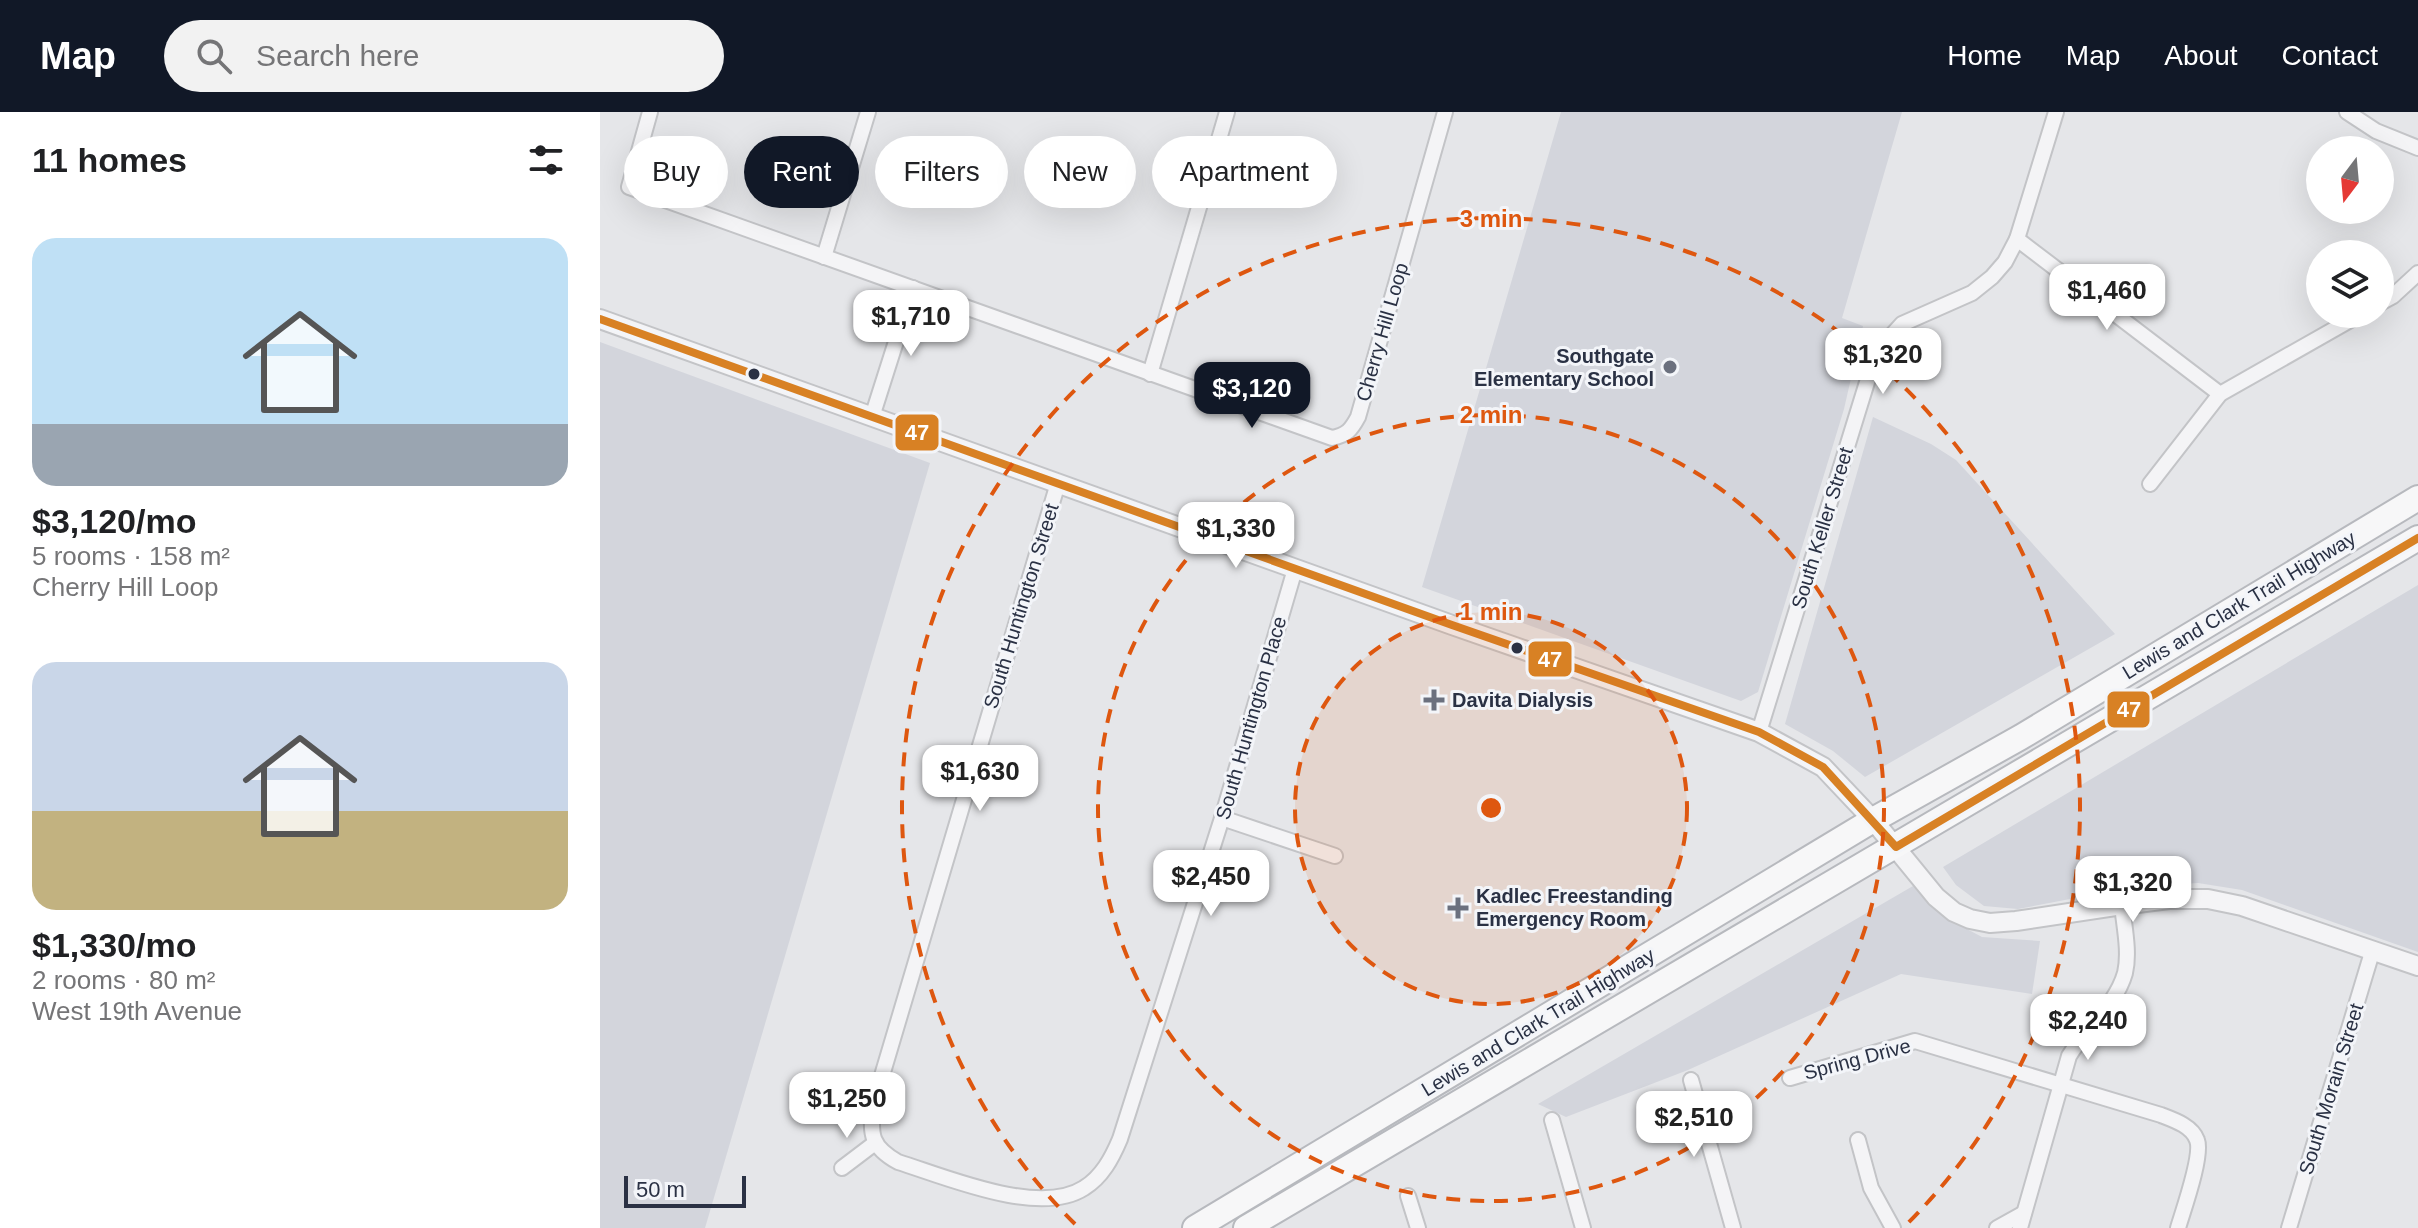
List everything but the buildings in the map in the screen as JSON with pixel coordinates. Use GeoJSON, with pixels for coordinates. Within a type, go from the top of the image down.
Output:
{"type":"FeatureCollection","features":[{"type":"Feature","properties":{"kind":"highway","name":"Lewis and Clark Trail Highway"},"geometry":{"type":"LineString","coordinates":[[1195,1228],[1873,820],[2021,737],[2418,498]]}},
{"type":"Feature","properties":{"kind":"highway","name":"Lewis and Clark Trail Highway"},"geometry":{"type":"LineString","coordinates":[[1246,1228],[2418,538]]}},
{"type":"Feature","properties":{"kind":"street","name":"Cherry Hill Loop"},"geometry":{"type":"LineString","coordinates":[[650,112],[629,187],[1332,438],[1344,436],[1358,417],[1445,112]]}},
{"type":"Feature","properties":{"kind":"street"},"geometry":{"type":"LineString","coordinates":[[824,257],[868,112]]}},
{"type":"Feature","properties":{"kind":"street"},"geometry":{"type":"LineString","coordinates":[[1150,374],[1227,112]]}},
{"type":"Feature","properties":{"kind":"street","name":"South Keller Street"},"geometry":{"type":"LineString","coordinates":[[1759,732],[1872,366],[1883,345],[1902,324],[1972,293],[2005,262],[2017,239],[2056,112]]}},
{"type":"Feature","properties":{"kind":"street"},"geometry":{"type":"LineString","coordinates":[[2347,112],[2376,131],[2418,148]]}},
{"type":"Feature","properties":{"kind":"street"},"geometry":{"type":"LineString","coordinates":[[2017,239],[2220,394]]}},
{"type":"Feature","properties":{"kind":"street"},"geometry":{"type":"LineString","coordinates":[[2394,295],[2418,273]]}},
{"type":"Feature","properties":{"kind":"street"},"geometry":{"type":"LineString","coordinates":[[872,417],[913,288]]}},
{"type":"Feature","properties":{"kind":"street"},"geometry":{"type":"LineString","coordinates":[[600,319],[1759,732],[1823,767],[1873,820],[1936,897],[1954,912],[1970,919],[1990,923],[2016,921],[2169,899],[2208,899],[2242,906],[2418,966]]}},
{"type":"Feature","properties":{"kind":"street"},"geometry":{"type":"LineString","coordinates":[[2150,484],[2220,394],[2336,328]]}},
{"type":"Feature","properties":{"kind":"street","name":"South Huntington Street"},"geometry":{"type":"LineString","coordinates":[[875,1143],[872,1133],[873,1106],[1058,483]]}},
{"type":"Feature","properties":{"kind":"street","name":"South Huntington Place"},"geometry":{"type":"LineString","coordinates":[[875,1143],[898,1162],[1000,1193],[1049,1199],[1065,1197],[1099,1176],[1112,1158],[1120,1139],[1222,818],[1295,569]]}},
{"type":"Feature","properties":{"kind":"street"},"geometry":{"type":"LineString","coordinates":[[1222,818],[1335,856]]}},
{"type":"Feature","properties":{"kind":"street"},"geometry":{"type":"LineString","coordinates":[[1997,1228],[2022,1221],[2069,1056],[2115,994],[2125,971],[2126,938],[2122,905]]}},
{"type":"Feature","properties":{"kind":"street","name":"South Morain Street"},"geometry":{"type":"LineString","coordinates":[[2289,1228],[2373,949]]}},
{"type":"Feature","properties":{"kind":"street","name":"Spring Drive"},"geometry":{"type":"LineString","coordinates":[[1790,1078],[1915,1041],[2178,1121],[2190,1130],[2197,1141],[2198,1155],[2178,1228]]}},
{"type":"Feature","properties":{"kind":"street"},"geometry":{"type":"LineString","coordinates":[[1691,1080],[1733,1228]]}},
{"type":"Feature","properties":{"kind":"street"},"geometry":{"type":"LineString","coordinates":[[1552,1120],[1583,1228]]}},
{"type":"Feature","properties":{"kind":"street"},"geometry":{"type":"LineString","coordinates":[[1858,1140],[1871,1188],[1893,1228]]}},
{"type":"Feature","properties":{"kind":"street"},"geometry":{"type":"LineString","coordinates":[[842,1168],[875,1143]]}},
{"type":"Feature","properties":{"kind":"street"},"geometry":{"type":"LineString","coordinates":[[1408,1196],[1418,1228]]}},
{"type":"Feature","properties":{"kind":"shaded area","name":"Southgate Elementary School"},"geometry":{"type":"Polygon","coordinates":[[[1561,112],[1902,112],[1842,318],[1863,326],[1844,409],[1758,692],[1741,701],[1422,587],[1561,112]]]}},
{"type":"Feature","properties":{"kind":"shaded area"},"geometry":{"type":"Polygon","coordinates":[[[600,342],[930,463],[705,1228],[600,1228],[600,342]]]}},
{"type":"Feature","properties":{"kind":"shaded area"},"geometry":{"type":"Polygon","coordinates":[[[1873,417],[1931,444],[1956,460],[2115,634],[1865,777],[1833,751],[1785,724],[1873,417]]]}},
{"type":"Feature","properties":{"kind":"shaded area"},"geometry":{"type":"Polygon","coordinates":[[[2418,585],[2418,952],[2242,890],[2198,883],[2133,887],[2018,909],[1984,906],[1956,885],[1943,867],[2418,585]]]}},
{"type":"Feature","properties":{"kind":"shaded area"},"geometry":{"type":"Polygon","coordinates":[[[1913,886],[1948,919],[1982,937],[2040,941],[2032,994],[1901,974],[1688,1070],[1566,1117],[1538,1104],[1913,886]]]}},
{"type":"Feature","properties":{"kind":"transit line","name":"47"},"geometry":{"type":"LineString","coordinates":[[600,319],[1759,732],[1823,767],[1896,847],[2418,538]]}},
{"type":"Feature","properties":{"kind":"place","name":"Southgate Elementary School"},"geometry":{"type":"Point","coordinates":[1670,367]}},
{"type":"Feature","properties":{"kind":"place","name":"Davita Dialysis"},"geometry":{"type":"Point","coordinates":[1434,700]}},
{"type":"Feature","properties":{"kind":"place","name":"Kadlec Freestanding Emergency Room"},"geometry":{"type":"Point","coordinates":[1458,908]}}]}
